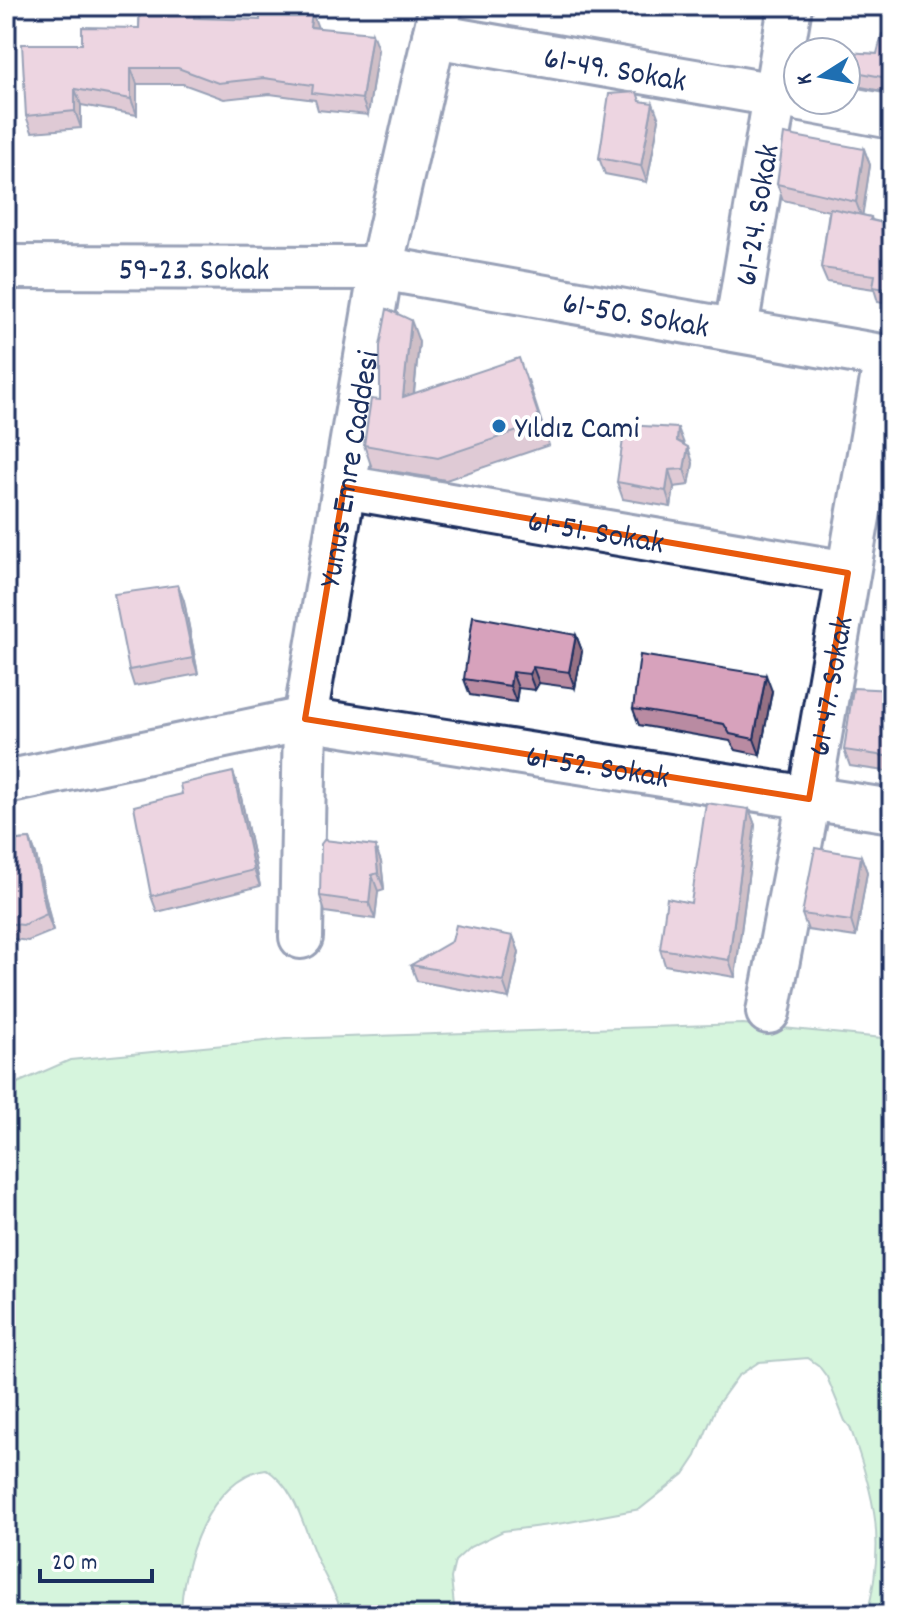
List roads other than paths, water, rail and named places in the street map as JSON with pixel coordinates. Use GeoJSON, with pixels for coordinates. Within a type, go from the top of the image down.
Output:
{"type":"FeatureCollection","features":[{"type":"Feature","properties":{"kind":"street","name":"61-24. Sokak"},"geometry":{"type":"LineString","coordinates":[[790,6],[791,36]]}},
{"type":"Feature","properties":{"kind":"street","name":"61-49. Sokak"},"geometry":{"type":"LineString","coordinates":[[437,21],[782,96]]}},
{"type":"Feature","properties":{"kind":"street","name":"Yunus Emre Caddesi"},"geometry":{"type":"LineString","coordinates":[[301,937],[305,719],[381,268],[437,21]]}},
{"type":"Feature","properties":{"kind":"street","name":"61-49. Sokak"},"geometry":{"type":"LineString","coordinates":[[862,111],[892,117]]}},
{"type":"Feature","properties":{"kind":"street","name":"61-24. Sokak"},"geometry":{"type":"LineString","coordinates":[[736,329],[788,116]]}},
{"type":"Feature","properties":{"kind":"street","name":"59-23. Sokak"},"geometry":{"type":"LineString","coordinates":[[6,267],[381,268]]}},
{"type":"Feature","properties":{"kind":"street","name":"61-50. Sokak"},"geometry":{"type":"LineString","coordinates":[[381,268],[889,357]]}},
{"type":"Feature","properties":{"kind":"street","name":"61-47. Sokak"},"geometry":{"type":"LineString","coordinates":[[768,1012],[889,357]]}},
{"type":"Feature","properties":{"kind":"street","name":"61-51. Sokak"},"geometry":{"type":"LineString","coordinates":[[344,487],[848,573]]}},
{"type":"Feature","properties":{"kind":"street"},"geometry":{"type":"LineString","coordinates":[[6,782],[305,719]]}},
{"type":"Feature","properties":{"kind":"street","name":"61-52. Sokak"},"geometry":{"type":"LineString","coordinates":[[305,719],[892,811]]}},
{"type":"Feature","properties":{"kind":"place","name":"Yıldız Cami"},"geometry":{"type":"Point","coordinates":[499,426]}}]}
